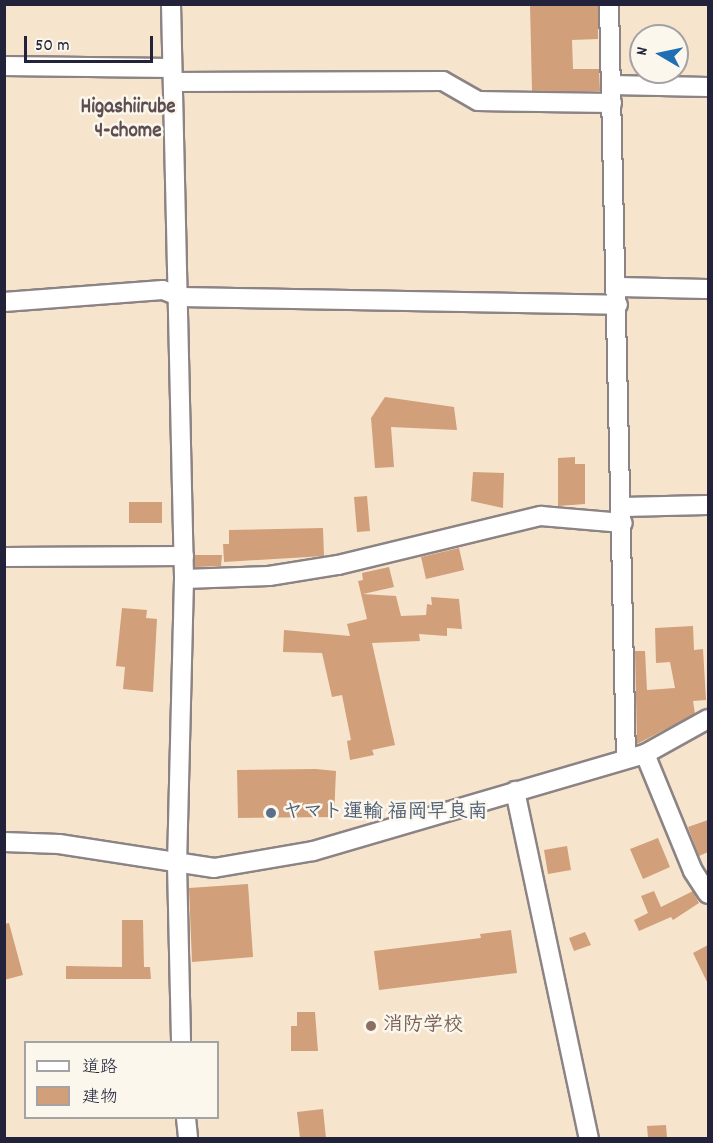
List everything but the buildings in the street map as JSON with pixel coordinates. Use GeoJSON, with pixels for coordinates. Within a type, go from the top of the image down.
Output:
{"type":"FeatureCollection","features":[{"type":"Feature","properties":{"kind":"street"},"geometry":{"type":"LineString","coordinates":[[171,4],[180,297],[184,556],[177,864],[181,1041]]}},
{"type":"Feature","properties":{"kind":"street"},"geometry":{"type":"LineString","coordinates":[[609,4],[623,515],[626,758]]}},
{"type":"Feature","properties":{"kind":"street"},"geometry":{"type":"LineString","coordinates":[[4,66],[173,75],[442,81],[478,101],[708,87]]}},
{"type":"Feature","properties":{"kind":"street"},"geometry":{"type":"LineString","coordinates":[[4,302],[163,290],[180,297],[618,296],[708,289]]}},
{"type":"Feature","properties":{"kind":"street"},"geometry":{"type":"LineString","coordinates":[[184,579],[269,576],[338,565],[542,516],[623,515],[708,505]]}},
{"type":"Feature","properties":{"kind":"street"},"geometry":{"type":"LineString","coordinates":[[4,557],[184,556]]}},
{"type":"Feature","properties":{"kind":"street"},"geometry":{"type":"LineString","coordinates":[[4,842],[59,844],[214,868],[313,851],[645,754],[708,719]]}},
{"type":"Feature","properties":{"kind":"street"},"geometry":{"type":"LineString","coordinates":[[645,754],[701,867],[708,894]]}},
{"type":"Feature","properties":{"kind":"street"},"geometry":{"type":"LineString","coordinates":[[515,791],[589,1138]]}},
{"type":"Feature","properties":{"kind":"street"},"geometry":{"type":"LineString","coordinates":[[186,1119],[188,1138]]}},
{"type":"Feature","properties":{"kind":"place","name":"ヤマト運輸 福岡早良南"},"geometry":{"type":"Point","coordinates":[271,813]}},
{"type":"Feature","properties":{"kind":"place","name":"消防学校"},"geometry":{"type":"Point","coordinates":[371,1026]}},
{"type":"Feature","properties":{"kind":"district","name":"Higashiirube 4-chome"},"geometry":{"type":"Point","coordinates":[128,120]}}]}
